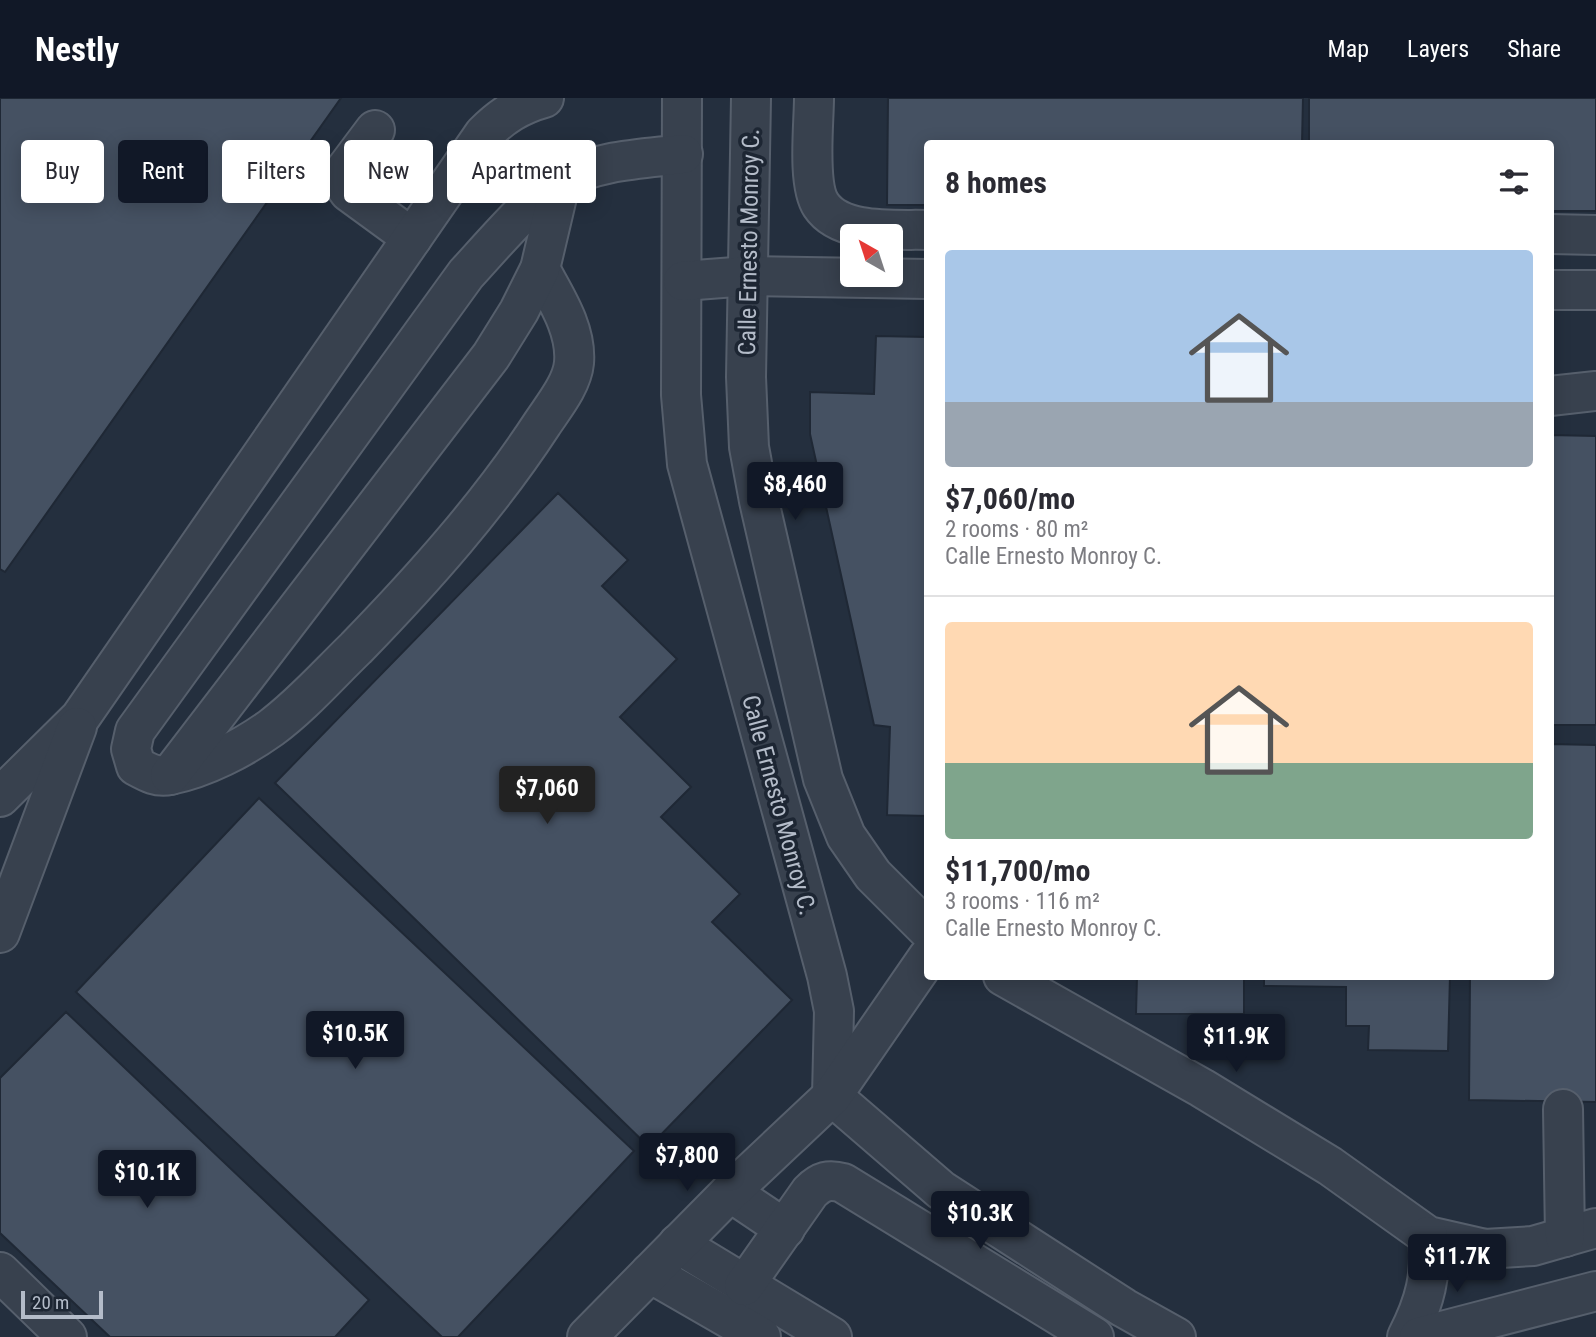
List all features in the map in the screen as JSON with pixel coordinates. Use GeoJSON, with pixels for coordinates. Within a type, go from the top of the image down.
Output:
{"type":"FeatureCollection","features":[{"type":"Feature","properties":{"kind":"street"},"geometry":{"type":"LineString","coordinates":[[0,797],[80,718],[484,134],[500,118],[519,106],[544,98]]}},
{"type":"Feature","properties":{"kind":"street","name":"Calle Ernesto Monroy C."},"geometry":{"type":"LineString","coordinates":[[682,98],[681,395],[687,464],[827,976],[834,1010],[832,1096]]}},
{"type":"Feature","properties":{"kind":"street","name":"Calle Ernesto Monroy C."},"geometry":{"type":"LineString","coordinates":[[751,98],[749,447],[823,779],[846,836],[873,875],[924,926]]}},
{"type":"Feature","properties":{"kind":"street"},"geometry":{"type":"LineString","coordinates":[[814,98],[814,181],[821,205],[840,220],[870,228],[924,230]]}},
{"type":"Feature","properties":{"kind":"street"},"geometry":{"type":"LineString","coordinates":[[375,130],[339,177],[349,192],[412,238]]}},
{"type":"Feature","properties":{"kind":"street"},"geometry":{"type":"LineString","coordinates":[[596,167],[607,163],[683,154]]}},
{"type":"Feature","properties":{"kind":"street"},"geometry":{"type":"LineString","coordinates":[[535,203],[466,274],[135,731],[131,749],[136,766],[150,775],[170,775],[233,752],[298,706],[426,576],[520,458],[561,395],[574,365],[574,345],[565,317],[540,269]]}},
{"type":"Feature","properties":{"kind":"street"},"geometry":{"type":"LineString","coordinates":[[170,775],[491,356],[519,312],[540,269],[556,203]]}},
{"type":"Feature","properties":{"kind":"street"},"geometry":{"type":"LineString","coordinates":[[1554,234],[1596,235]]}},
{"type":"Feature","properties":{"kind":"street"},"geometry":{"type":"LineString","coordinates":[[683,281],[748,276],[924,279]]}},
{"type":"Feature","properties":{"kind":"street"},"geometry":{"type":"LineString","coordinates":[[1554,290],[1596,290]]}},
{"type":"Feature","properties":{"kind":"street"},"geometry":{"type":"LineString","coordinates":[[1554,396],[1596,391]]}},
{"type":"Feature","properties":{"kind":"street"},"geometry":{"type":"LineString","coordinates":[[0,933],[80,718]]}},
{"type":"Feature","properties":{"kind":"street"},"geometry":{"type":"LineString","coordinates":[[587,1337],[730,1192],[832,1096],[924,963]]}},
{"type":"Feature","properties":{"kind":"street"},"geometry":{"type":"LineString","coordinates":[[1010,980],[1202,1088],[1330,1166],[1428,1236],[1485,1249],[1533,1246],[1580,1232],[1563,1109]]}},
{"type":"Feature","properties":{"kind":"street"},"geometry":{"type":"LineString","coordinates":[[832,1096],[941,1190],[1124,1308],[1176,1337]]}},
{"type":"Feature","properties":{"kind":"street"},"geometry":{"type":"LineString","coordinates":[[744,1286],[819,1183],[832,1180],[843,1182],[1094,1337]]}},
{"type":"Feature","properties":{"kind":"street"},"geometry":{"type":"LineString","coordinates":[[730,1192],[785,1229]]}},
{"type":"Feature","properties":{"kind":"street"},"geometry":{"type":"LineString","coordinates":[[1407,1337],[1423,1307],[1429,1284],[1428,1236]]}},
{"type":"Feature","properties":{"kind":"street"},"geometry":{"type":"LineString","coordinates":[[678,1244],[832,1337]]}},
{"type":"Feature","properties":{"kind":"street"},"geometry":{"type":"LineString","coordinates":[[0,1272],[67,1337]]}},
{"type":"Feature","properties":{"kind":"street"},"geometry":{"type":"LineString","coordinates":[[650,1273],[761,1337]]}},
{"type":"Feature","properties":{"kind":"street"},"geometry":{"type":"LineString","coordinates":[[1419,1337],[1596,1291]]}},
{"type":"Feature","properties":{"kind":"building"},"geometry":{"type":"Polygon","coordinates":[[[0,98],[341,98],[311,140],[222,140],[222,203],[267,203],[5,572],[0,569],[0,98]]]}},
{"type":"Feature","properties":{"kind":"building"},"geometry":{"type":"Polygon","coordinates":[[[888,98],[1303,98],[1302,140],[924,140],[924,205],[887,205],[888,98]]]}},
{"type":"Feature","properties":{"kind":"building"},"geometry":{"type":"Polygon","coordinates":[[[1309,98],[1596,98],[1596,211],[1554,211],[1554,140],[1309,140],[1309,98]]]}},
{"type":"Feature","properties":{"kind":"building"},"geometry":{"type":"Polygon","coordinates":[[[876,336],[924,337],[924,816],[887,815],[890,727],[874,725],[810,434],[810,392],[874,394],[876,336]]]}},
{"type":"Feature","properties":{"kind":"building"},"geometry":{"type":"Polygon","coordinates":[[[1554,435],[1596,436],[1596,725],[1554,725],[1554,435]]]}},
{"type":"Feature","properties":{"kind":"building"},"geometry":{"type":"Polygon","coordinates":[[[558,493],[628,560],[602,586],[677,659],[620,717],[691,787],[661,817],[740,894],[712,922],[792,1000],[649,1147],[275,783],[558,493]]]}},
{"type":"Feature","properties":{"kind":"building"},"geometry":{"type":"Polygon","coordinates":[[[1554,744],[1596,745],[1596,1102],[1469,1100],[1470,980],[1554,980],[1554,744]]]}},
{"type":"Feature","properties":{"kind":"building"},"geometry":{"type":"Polygon","coordinates":[[[259,798],[634,1151],[458,1337],[442,1337],[76,992],[259,798]]]}},
{"type":"Feature","properties":{"kind":"building"},"geometry":{"type":"Polygon","coordinates":[[[1137,980],[1244,980],[1244,1014],[1136,1014],[1137,980]]]}},
{"type":"Feature","properties":{"kind":"building"},"geometry":{"type":"Polygon","coordinates":[[[1264,980],[1450,980],[1448,1051],[1368,1050],[1369,1026],[1346,1026],[1346,987],[1264,986],[1264,980]]]}},
{"type":"Feature","properties":{"kind":"building"},"geometry":{"type":"Polygon","coordinates":[[[66,1012],[369,1300],[335,1337],[110,1337],[0,1233],[0,1078],[66,1012]]]}}]}
